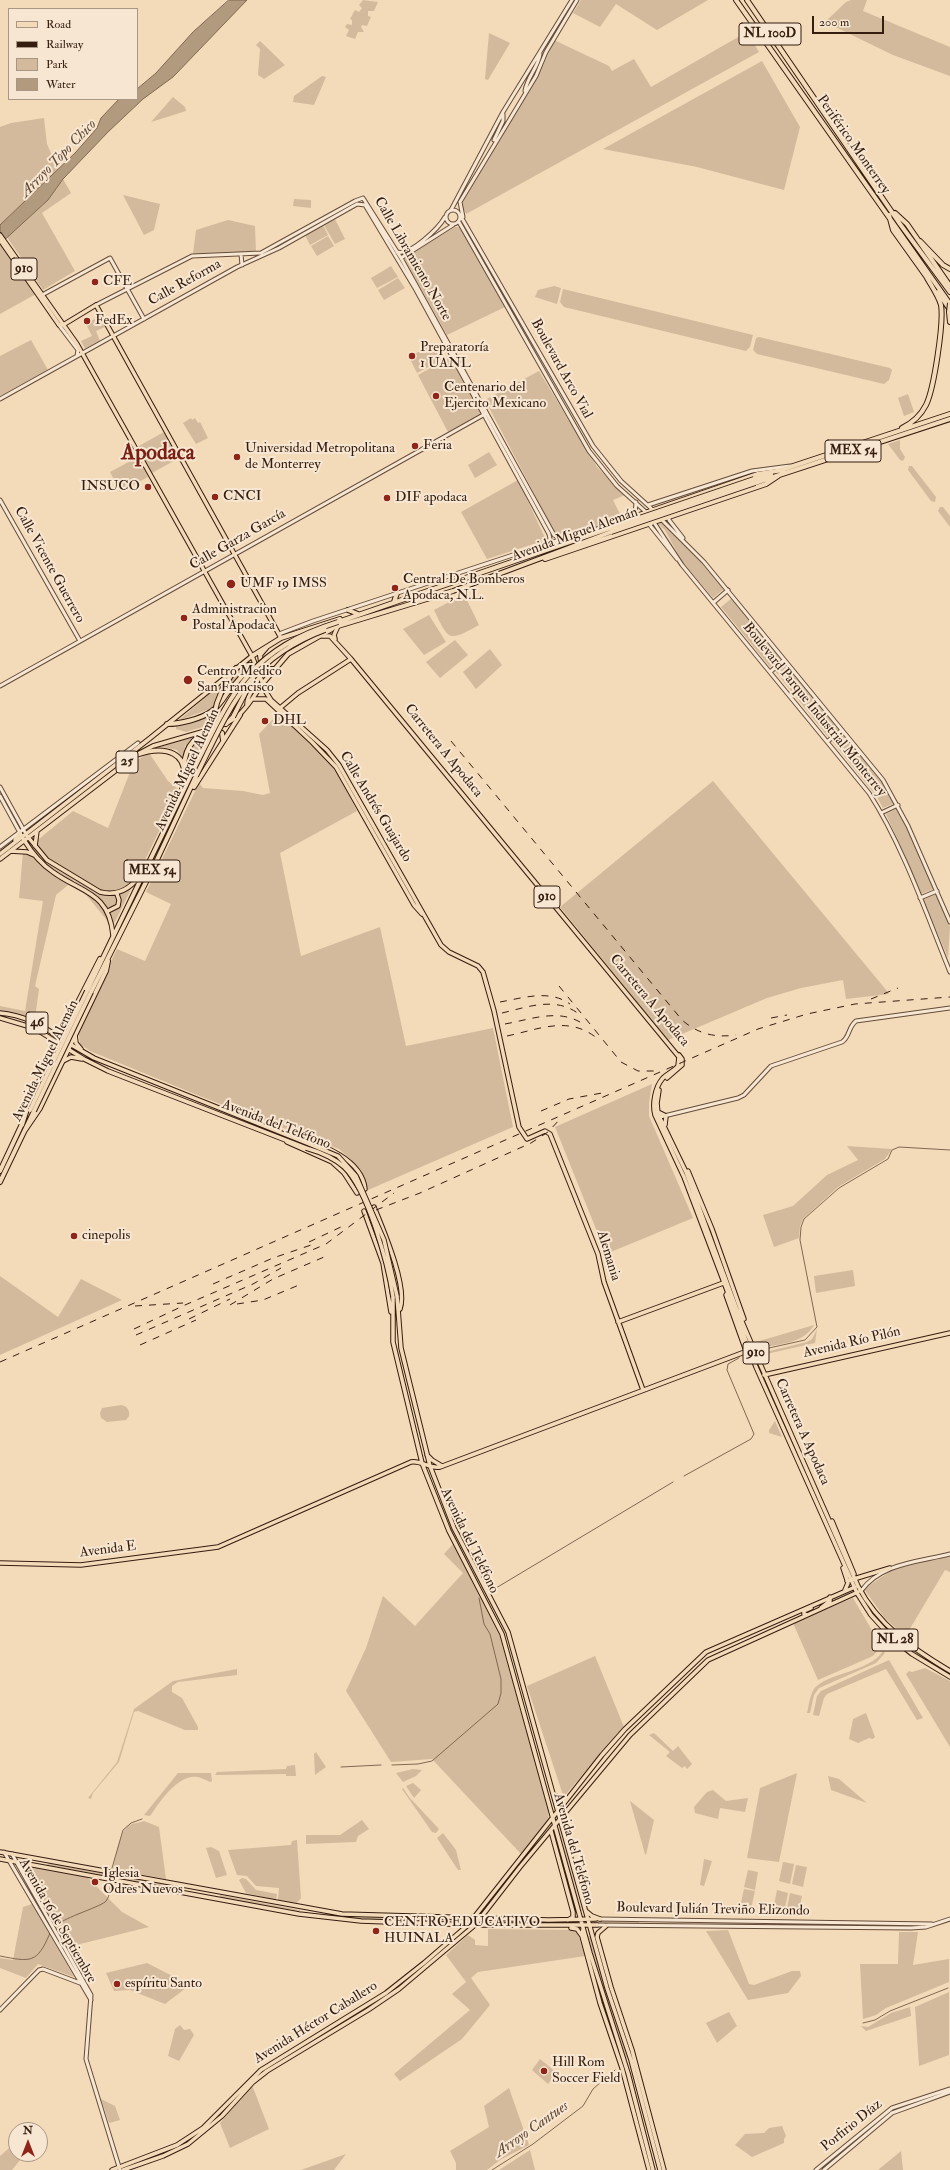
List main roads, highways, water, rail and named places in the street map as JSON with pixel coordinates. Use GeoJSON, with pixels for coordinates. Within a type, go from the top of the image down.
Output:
{"type":"FeatureCollection","features":[{"type":"Feature","properties":{"kind":"highway","name":"Periférico Monterrey"},"geometry":{"type":"LineString","coordinates":[[736,0],[889,215],[950,304]]}},
{"type":"Feature","properties":{"kind":"highway","name":"Periférico Monterrey"},"geometry":{"type":"LineString","coordinates":[[747,0],[893,211],[903,228],[950,292]]}},
{"type":"Feature","properties":{"kind":"highway"},"geometry":{"type":"LineString","coordinates":[[893,211],[904,221],[950,286]]}},
{"type":"Feature","properties":{"kind":"highway"},"geometry":{"type":"LineString","coordinates":[[889,215],[893,230],[949,311]]}},
{"type":"Feature","properties":{"kind":"highway"},"geometry":{"type":"LineString","coordinates":[[916,238],[943,265],[950,269]]}},
{"type":"Feature","properties":{"kind":"highway"},"geometry":{"type":"LineString","coordinates":[[891,434],[917,418],[926,406],[929,395],[941,316],[938,298],[927,278]]}},
{"type":"Feature","properties":{"kind":"highway"},"geometry":{"type":"LineString","coordinates":[[950,304],[950,322]]}},
{"type":"Feature","properties":{"kind":"highway","name":"Avenida Miguel Alemán"},"geometry":{"type":"LineString","coordinates":[[103,963],[103,956],[179,799],[234,701],[257,672],[289,646],[359,614],[531,554],[610,530],[950,414]]}},
{"type":"Feature","properties":{"kind":"highway","name":"Avenida Miguel Alemán"},"geometry":{"type":"LineString","coordinates":[[754,481],[778,476],[950,420]]}},
{"type":"Feature","properties":{"kind":"highway"},"geometry":{"type":"LineString","coordinates":[[531,554],[652,509],[758,474],[783,470]]}},
{"type":"Feature","properties":{"kind":"highway"},"geometry":{"type":"LineString","coordinates":[[533,561],[547,559],[766,484],[778,476]]}},
{"type":"Feature","properties":{"kind":"highway"},"geometry":{"type":"LineString","coordinates":[[666,505],[662,508],[662,512],[666,516],[670,516]]}},
{"type":"Feature","properties":{"kind":"highway"},"geometry":{"type":"LineString","coordinates":[[635,516],[640,520],[641,527]]}},
{"type":"Feature","properties":{"kind":"highway","name":"Avenida Miguel Alemán"},"geometry":{"type":"LineString","coordinates":[[0,1182],[25,1130],[32,1110],[103,963],[108,958],[188,795],[193,776],[207,742],[232,695],[255,666],[292,640],[337,625],[438,596],[533,561],[610,530]]}},
{"type":"Feature","properties":{"kind":"highway"},"geometry":{"type":"LineString","coordinates":[[394,602],[397,594]]}},
{"type":"Feature","properties":{"kind":"highway"},"geometry":{"type":"LineString","coordinates":[[348,610],[359,614]]}},
{"type":"Feature","properties":{"kind":"highway"},"geometry":{"type":"LineString","coordinates":[[252,656],[280,636],[333,620],[346,619]]}},
{"type":"Feature","properties":{"kind":"highway"},"geometry":{"type":"LineString","coordinates":[[261,682],[293,651],[337,625]]}},
{"type":"Feature","properties":{"kind":"highway"},"geometry":{"type":"LineString","coordinates":[[270,643],[261,653],[260,660],[266,669],[275,668]]}},
{"type":"Feature","properties":{"kind":"highway"},"geometry":{"type":"LineString","coordinates":[[207,742],[217,703],[223,688],[238,666]]}},
{"type":"Feature","properties":{"kind":"highway"},"geometry":{"type":"LineString","coordinates":[[167,724],[174,724],[208,714],[217,707],[243,675],[255,666]]}},
{"type":"Feature","properties":{"kind":"highway"},"geometry":{"type":"LineString","coordinates":[[226,724],[233,717],[257,672]]}},
{"type":"Feature","properties":{"kind":"highway"},"geometry":{"type":"LineString","coordinates":[[188,795],[240,715]]}},
{"type":"Feature","properties":{"kind":"highway"},"geometry":{"type":"LineString","coordinates":[[179,799],[184,773],[186,750],[194,740],[205,734],[218,730],[222,733],[224,741]]}},
{"type":"Feature","properties":{"kind":"highway"},"geometry":{"type":"LineString","coordinates":[[136,755],[156,750],[168,750],[179,758],[184,773]]}},
{"type":"Feature","properties":{"kind":"highway"},"geometry":{"type":"LineString","coordinates":[[22,1125],[28,1106],[52,1053],[97,963],[103,956]]}},
{"type":"Feature","properties":{"kind":"highway"},"geometry":{"type":"LineString","coordinates":[[25,1130],[40,1108],[67,1049],[106,971],[108,958]]}},
{"type":"Feature","properties":{"kind":"highway"},"geometry":{"type":"LineString","coordinates":[[68,1023],[68,1028],[70,1030],[78,1028]]}},
{"type":"Feature","properties":{"kind":"highway"},"geometry":{"type":"LineString","coordinates":[[52,1053],[58,1053],[62,1061]]}},
{"type":"Feature","properties":{"kind":"highway","name":"Avenida Miguel Alemán"},"geometry":{"type":"LineString","coordinates":[[0,1171],[22,1125],[32,1110]]}},
{"type":"Feature","properties":{"kind":"main road","name":"910"},"geometry":{"type":"LineString","coordinates":[[0,235],[4,244]]}},
{"type":"Feature","properties":{"kind":"main road","name":"910"},"geometry":{"type":"LineString","coordinates":[[0,240],[62,326]]}},
{"type":"Feature","properties":{"kind":"main road","name":"910"},"geometry":{"type":"LineString","coordinates":[[41,296],[48,309],[83,353],[252,656]]}},
{"type":"Feature","properties":{"kind":"main road"},"geometry":{"type":"LineString","coordinates":[[62,326],[96,305],[280,636]]}},
{"type":"Feature","properties":{"kind":"main road"},"geometry":{"type":"LineString","coordinates":[[337,625],[334,635],[337,642]]}},
{"type":"Feature","properties":{"kind":"main road","name":"910"},"geometry":{"type":"LineString","coordinates":[[320,636],[328,635],[337,642],[679,1057],[678,1066],[664,1077],[660,1084],[654,1108],[656,1118],[664,1135],[681,1165]]}},
{"type":"Feature","properties":{"kind":"main road","name":"Carretera A Apodaca"},"geometry":{"type":"LineString","coordinates":[[337,642],[681,1057],[683,1062],[681,1067],[665,1079],[662,1084],[657,1102],[658,1112],[681,1165],[724,1283]]}},
{"type":"Feature","properties":{"kind":"main road"},"geometry":{"type":"LineString","coordinates":[[240,715],[261,682],[252,656]]}},
{"type":"Feature","properties":{"kind":"main road","name":"25"},"geometry":{"type":"LineString","coordinates":[[0,859],[10,851],[24,835],[252,656]]}},
{"type":"Feature","properties":{"kind":"main road"},"geometry":{"type":"LineString","coordinates":[[279,709],[298,692],[351,659]]}},
{"type":"Feature","properties":{"kind":"main road"},"geometry":{"type":"LineString","coordinates":[[238,666],[248,664],[252,666],[261,682]]}},
{"type":"Feature","properties":{"kind":"main road"},"geometry":{"type":"LineString","coordinates":[[247,705],[248,699],[261,682]]}},
{"type":"Feature","properties":{"kind":"main road","name":"Calle Andrés Guajardo"},"geometry":{"type":"LineString","coordinates":[[261,682],[270,698],[279,709]]}},
{"type":"Feature","properties":{"kind":"main road","name":"Calle Andrés Guajardo"},"geometry":{"type":"LineString","coordinates":[[252,698],[264,698],[279,709],[326,750],[339,765],[442,947],[478,966],[483,972],[494,1011],[517,1121],[527,1139],[544,1131],[548,1132]]}},
{"type":"Feature","properties":{"kind":"main road","name":"25"},"geometry":{"type":"LineString","coordinates":[[24,835],[37,830],[136,755],[153,746],[226,724],[240,715]]}},
{"type":"Feature","properties":{"kind":"main road"},"geometry":{"type":"LineString","coordinates":[[35,848],[37,830]]}},
{"type":"Feature","properties":{"kind":"main road"},"geometry":{"type":"LineString","coordinates":[[0,854],[24,835]]}},
{"type":"Feature","properties":{"kind":"main road"},"geometry":{"type":"LineString","coordinates":[[24,835],[35,848],[53,864],[100,892],[117,894],[129,888],[136,882],[148,864]]}},
{"type":"Feature","properties":{"kind":"main road"},"geometry":{"type":"LineString","coordinates":[[24,835],[35,856]]}},
{"type":"Feature","properties":{"kind":"main road"},"geometry":{"type":"LineString","coordinates":[[10,851],[27,852],[35,856],[54,873],[92,894],[108,911],[113,935]]}},
{"type":"Feature","properties":{"kind":"main road"},"geometry":{"type":"LineString","coordinates":[[108,911],[118,906],[119,900],[117,894]]}},
{"type":"Feature","properties":{"kind":"main road","name":"46"},"geometry":{"type":"LineString","coordinates":[[0,1013],[31,1021],[70,1044]]}},
{"type":"Feature","properties":{"kind":"main road","name":"46"},"geometry":{"type":"LineString","coordinates":[[0,1018],[34,1028],[67,1049]]}},
{"type":"Feature","properties":{"kind":"main road"},"geometry":{"type":"LineString","coordinates":[[75,1033],[77,1044],[94,1058]]}},
{"type":"Feature","properties":{"kind":"main road","name":"Avenida del Teléfono"},"geometry":{"type":"LineString","coordinates":[[70,1044],[94,1058],[338,1156],[356,1176],[384,1240],[395,1297],[392,1318],[394,1348],[422,1464],[449,1531],[484,1596],[502,1634],[582,1920],[588,1954]]}},
{"type":"Feature","properties":{"kind":"main road","name":"Avenida del Teléfono"},"geometry":{"type":"LineString","coordinates":[[67,1049],[112,1072],[333,1158],[353,1179],[381,1245],[399,1312],[400,1348],[426,1454],[436,1485],[454,1528],[489,1592],[508,1632],[561,1819],[584,1907],[599,1951]]}},
{"type":"Feature","properties":{"kind":"main road"},"geometry":{"type":"LineString","coordinates":[[62,1061],[71,1057],[84,1059]]}},
{"type":"Feature","properties":{"kind":"main road"},"geometry":{"type":"LineString","coordinates":[[654,1108],[657,1116],[660,1117],[659,1121],[664,1135]]}},
{"type":"Feature","properties":{"kind":"main road"},"geometry":{"type":"LineString","coordinates":[[658,1112],[666,1116],[666,1128]]}},
{"type":"Feature","properties":{"kind":"main road","name":"Alemania"},"geometry":{"type":"LineString","coordinates":[[548,1132],[598,1254],[604,1282],[643,1390]]}},
{"type":"Feature","properties":{"kind":"main road"},"geometry":{"type":"LineString","coordinates":[[283,1139],[292,1145],[332,1162],[344,1173],[356,1193],[365,1189],[354,1167],[338,1154],[314,1142],[285,1134]]}},
{"type":"Feature","properties":{"kind":"main road"},"geometry":{"type":"LineString","coordinates":[[681,1165],[692,1179],[704,1209],[747,1331]]}},
{"type":"Feature","properties":{"kind":"main road","name":"Carretera A Apodaca"},"geometry":{"type":"LineString","coordinates":[[681,1165],[724,1283],[747,1331],[850,1579]]}},
{"type":"Feature","properties":{"kind":"main road"},"geometry":{"type":"LineString","coordinates":[[374,1206],[381,1222],[397,1274],[402,1301],[399,1312]]}},
{"type":"Feature","properties":{"kind":"main road"},"geometry":{"type":"LineString","coordinates":[[364,1211],[385,1271],[392,1318]]}},
{"type":"Feature","properties":{"kind":"main road"},"geometry":{"type":"LineString","coordinates":[[370,1226],[376,1222],[381,1222]]}},
{"type":"Feature","properties":{"kind":"main road"},"geometry":{"type":"LineString","coordinates":[[618,1322],[724,1283]]}},
{"type":"Feature","properties":{"kind":"main road","name":"Carretera A Apodaca"},"geometry":{"type":"LineString","coordinates":[[728,1292],[748,1351],[843,1565],[850,1579],[856,1586]]}},
{"type":"Feature","properties":{"kind":"main road","name":"Avenida Río Pilón"},"geometry":{"type":"LineString","coordinates":[[760,1376],[950,1333]]}},
{"type":"Feature","properties":{"kind":"main road"},"geometry":{"type":"LineString","coordinates":[[426,1454],[442,1466],[748,1351]]}},
{"type":"Feature","properties":{"kind":"main road"},"geometry":{"type":"LineString","coordinates":[[798,1445],[852,1567],[850,1579],[845,1591]]}},
{"type":"Feature","properties":{"kind":"main road","name":"Avenida E"},"geometry":{"type":"LineString","coordinates":[[0,1562],[81,1565],[218,1547],[411,1462],[437,1467],[442,1466]]}},
{"type":"Feature","properties":{"kind":"main road"},"geometry":{"type":"LineString","coordinates":[[850,1579],[890,1568]]}},
{"type":"Feature","properties":{"kind":"main road"},"geometry":{"type":"LineString","coordinates":[[809,1615],[804,1614],[805,1610],[818,1604],[821,1600],[856,1586]]}},
{"type":"Feature","properties":{"kind":"main road","name":"NL 28"},"geometry":{"type":"LineString","coordinates":[[856,1586],[871,1615],[892,1638],[912,1654],[950,1678]]}},
{"type":"Feature","properties":{"kind":"main road"},"geometry":{"type":"LineString","coordinates":[[484,1596],[489,1592]]}},
{"type":"Feature","properties":{"kind":"main road","name":"NL 28"},"geometry":{"type":"LineString","coordinates":[[859,1592],[880,1617],[904,1641],[950,1671]]}},
{"type":"Feature","properties":{"kind":"main road","name":"Avenida Héctor Caballero"},"geometry":{"type":"LineString","coordinates":[[112,2170],[126,2168],[188,2144],[222,2116],[253,2082],[275,2064],[399,1989],[475,1925],[630,1735],[708,1660],[859,1592]]}},
{"type":"Feature","properties":{"kind":"main road"},"geometry":{"type":"LineString","coordinates":[[821,1609],[830,1601],[830,1597]]}},
{"type":"Feature","properties":{"kind":"main road","name":"Avenida Héctor Caballero"},"geometry":{"type":"LineString","coordinates":[[146,2160],[177,2145],[206,2126],[261,2070],[400,1982],[461,1932],[554,1819],[567,1799],[625,1729],[706,1652],[821,1600]]}},
{"type":"Feature","properties":{"kind":"main road"},"geometry":{"type":"LineString","coordinates":[[554,1796],[560,1799],[567,1799]]}},
{"type":"Feature","properties":{"kind":"main road"},"geometry":{"type":"LineString","coordinates":[[551,1831],[573,1912],[573,1917],[570,1920]]}},
{"type":"Feature","properties":{"kind":"main road","name":"Boulevard Julián Treviño Elizondo"},"geometry":{"type":"LineString","coordinates":[[2,1852],[342,1914],[570,1920],[596,1919]]}},
{"type":"Feature","properties":{"kind":"main road","name":"Boulevard Julián Treviño Elizondo"},"geometry":{"type":"LineString","coordinates":[[0,1859],[340,1920],[468,1925],[583,1927],[597,1925]]}},
{"type":"Feature","properties":{"kind":"main road"},"geometry":{"type":"LineString","coordinates":[[570,1920],[577,1916],[578,1907]]}},
{"type":"Feature","properties":{"kind":"main road"},"geometry":{"type":"LineString","coordinates":[[584,1907],[590,1915],[600,1919]]}},
{"type":"Feature","properties":{"kind":"main road"},"geometry":{"type":"LineString","coordinates":[[443,1923],[466,1921],[468,1919],[466,1917]]}},
{"type":"Feature","properties":{"kind":"main road"},"geometry":{"type":"LineString","coordinates":[[458,1924],[461,1932]]}},
{"type":"Feature","properties":{"kind":"main road"},"geometry":{"type":"LineString","coordinates":[[544,1926],[575,1928],[582,1936],[631,2094],[652,2170]]}},
{"type":"Feature","properties":{"kind":"main road"},"geometry":{"type":"LineString","coordinates":[[606,1926],[597,1935],[599,1951],[633,2059],[664,2170]]}},
{"type":"Feature","properties":{"kind":"main road"},"geometry":{"type":"LineString","coordinates":[[582,1936],[583,1927]]}},
{"type":"Feature","properties":{"kind":"main road"},"geometry":{"type":"LineString","coordinates":[[602,2002],[625,2062],[649,2170]]}},
{"type":"Feature","properties":{"kind":"main road"},"geometry":{"type":"LineString","coordinates":[[313,2037],[315,2041]]}},
{"type":"Feature","properties":{"kind":"main road"},"geometry":{"type":"LineString","coordinates":[[625,2062],[633,2059]]}},
{"type":"Feature","properties":{"kind":"main road"},"geometry":{"type":"LineString","coordinates":[[635,2066],[639,2090],[660,2170]]}},
{"type":"Feature","properties":{"kind":"main road"},"geometry":{"type":"LineString","coordinates":[[631,2094],[639,2090]]}},
{"type":"Feature","properties":{"kind":"water"},"geometry":{"type":"Polygon","coordinates":[[[229,0],[247,0],[173,77],[143,99],[108,132],[63,179],[48,200],[0,244],[0,225],[76,152],[97,128],[101,118],[118,100],[138,100],[138,88],[156,73],[193,32],[229,0]]]}},
{"type":"Feature","properties":{"kind":"waterway"},"geometry":{"type":"LineString","coordinates":[[760,1350],[805,1340],[817,1327],[800,1240],[801,1227],[804,1219],[839,1188],[888,1159],[892,1150],[899,1147],[950,1150]]}},
{"type":"Feature","properties":{"kind":"waterway"},"geometry":{"type":"LineString","coordinates":[[684,1476],[751,1439],[754,1434],[727,1370],[728,1364],[739,1358]]}},
{"type":"Feature","properties":{"kind":"waterway"},"geometry":{"type":"LineString","coordinates":[[491,1591],[673,1482]]}},
{"type":"Feature","properties":{"kind":"waterway"},"geometry":{"type":"LineString","coordinates":[[392,1765],[418,1764],[432,1761],[498,1704],[501,1693],[501,1679],[490,1634],[484,1624],[479,1598]]}},
{"type":"Feature","properties":{"kind":"waterway"},"geometry":{"type":"LineString","coordinates":[[341,1767],[381,1765]]}},
{"type":"Feature","properties":{"kind":"waterway"},"geometry":{"type":"LineString","coordinates":[[112,1868],[123,1830],[131,1823],[142,1819]]}},
{"type":"Feature","properties":{"kind":"waterway"},"geometry":{"type":"LineString","coordinates":[[55,1926],[106,1901],[110,1890],[110,1883]]}},
{"type":"Feature","properties":{"kind":"waterway"},"geometry":{"type":"LineString","coordinates":[[0,1956],[26,1960],[32,1958],[41,1951],[50,1933]]}},
{"type":"Feature","properties":{"kind":"waterway","name":"Arroyo Cantues"},"geometry":{"type":"LineString","coordinates":[[863,2023],[875,2020],[890,2011],[948,1988]]}},
{"type":"Feature","properties":{"kind":"waterway","name":"Arroyo Cantues"},"geometry":{"type":"LineString","coordinates":[[492,2170],[533,2144],[583,2106],[593,2089],[615,2070]]}},
{"type":"Feature","properties":{"kind":"railway"},"geometry":{"type":"LineString","coordinates":[[451,741],[682,1020],[694,1029],[707,1034],[721,1036],[736,1035]]}},
{"type":"Feature","properties":{"kind":"railway"},"geometry":{"type":"LineString","coordinates":[[559,986],[621,1062],[638,1071],[654,1071]]}},
{"type":"Feature","properties":{"kind":"railway"},"geometry":{"type":"LineString","coordinates":[[871,999],[898,988]]}},
{"type":"Feature","properties":{"kind":"railway"},"geometry":{"type":"LineString","coordinates":[[500,1002],[527,997],[545,996],[562,999],[570,1004]]}},
{"type":"Feature","properties":{"kind":"railway"},"geometry":{"type":"LineString","coordinates":[[0,1362],[758,1029],[807,1014],[855,1004],[950,997]]}},
{"type":"Feature","properties":{"kind":"railway"},"geometry":{"type":"LineString","coordinates":[[502,1013],[541,1004],[551,1004],[560,1005],[579,1014]]}},
{"type":"Feature","properties":{"kind":"railway"},"geometry":{"type":"LineString","coordinates":[[771,1018],[787,1015]]}},
{"type":"Feature","properties":{"kind":"railway"},"geometry":{"type":"LineString","coordinates":[[505,1024],[536,1017],[557,1016],[576,1020],[586,1026]]}},
{"type":"Feature","properties":{"kind":"railway"},"geometry":{"type":"LineString","coordinates":[[507,1036],[554,1026],[565,1026],[576,1027],[598,1039]]}},
{"type":"Feature","properties":{"kind":"railway"},"geometry":{"type":"LineString","coordinates":[[541,1111],[569,1099],[602,1093]]}},
{"type":"Feature","properties":{"kind":"railway"},"geometry":{"type":"LineString","coordinates":[[376,1210],[420,1193],[531,1143],[548,1132],[561,1118]]}},
{"type":"Feature","properties":{"kind":"railway"},"geometry":{"type":"LineString","coordinates":[[134,1329],[185,1305],[326,1244],[394,1193]]}},
{"type":"Feature","properties":{"kind":"railway"},"geometry":{"type":"LineString","coordinates":[[309,1242],[343,1226]]}},
{"type":"Feature","properties":{"kind":"railway"},"geometry":{"type":"LineString","coordinates":[[213,1284],[273,1258],[317,1243]]}},
{"type":"Feature","properties":{"kind":"railway"},"geometry":{"type":"LineString","coordinates":[[230,1305],[273,1279],[324,1257]]}},
{"type":"Feature","properties":{"kind":"railway"},"geometry":{"type":"LineString","coordinates":[[136,1335],[253,1284],[281,1268]]}},
{"type":"Feature","properties":{"kind":"railway"},"geometry":{"type":"LineString","coordinates":[[237,1304],[263,1300],[299,1285]]}},
{"type":"Feature","properties":{"kind":"railway"},"geometry":{"type":"LineString","coordinates":[[189,1319],[230,1299]]}},
{"type":"Feature","properties":{"kind":"railway"},"geometry":{"type":"LineString","coordinates":[[135,1306],[183,1303]]}},
{"type":"Feature","properties":{"kind":"railway"},"geometry":{"type":"LineString","coordinates":[[140,1345],[196,1320]]}},
{"type":"Feature","properties":{"kind":"place","name":"CFE"},"geometry":{"type":"Point","coordinates":[95,282]}},
{"type":"Feature","properties":{"kind":"place","name":"FedEx"},"geometry":{"type":"Point","coordinates":[87,321]}},
{"type":"Feature","properties":{"kind":"place","name":"Preparatoría 1 UANL"},"geometry":{"type":"Point","coordinates":[412,356]}},
{"type":"Feature","properties":{"kind":"place","name":"Centenario del Ejercito Mexicano"},"geometry":{"type":"Point","coordinates":[436,396]}},
{"type":"Feature","properties":{"kind":"place","name":"Feria"},"geometry":{"type":"Point","coordinates":[415,446]}},
{"type":"Feature","properties":{"kind":"place","name":"Universidad Metropolitana de Monterrey"},"geometry":{"type":"Point","coordinates":[237,457]}},
{"type":"Feature","properties":{"kind":"place","name":"INSUCO"},"geometry":{"type":"Point","coordinates":[148,487]}},
{"type":"Feature","properties":{"kind":"place","name":"CNCI"},"geometry":{"type":"Point","coordinates":[215,497]}},
{"type":"Feature","properties":{"kind":"place","name":"DIF apodaca"},"geometry":{"type":"Point","coordinates":[387,498]}},
{"type":"Feature","properties":{"kind":"place","name":"UMF 19 IMSS"},"geometry":{"type":"Point","coordinates":[231,584]}},
{"type":"Feature","properties":{"kind":"place","name":"Central De Bomberos Apodaca, N.L."},"geometry":{"type":"Point","coordinates":[395,588]}},
{"type":"Feature","properties":{"kind":"place","name":"Administracion Postal Apodaca"},"geometry":{"type":"Point","coordinates":[184,618]}},
{"type":"Feature","properties":{"kind":"place","name":"Centro Medico San Francisco"},"geometry":{"type":"Point","coordinates":[188,680]}},
{"type":"Feature","properties":{"kind":"place","name":"DHL"},"geometry":{"type":"Point","coordinates":[265,721]}},
{"type":"Feature","properties":{"kind":"place","name":"cinepolis"},"geometry":{"type":"Point","coordinates":[74,1236]}},
{"type":"Feature","properties":{"kind":"place","name":"Iglesia Odres Nuevos"},"geometry":{"type":"Point","coordinates":[95,1882]}},
{"type":"Feature","properties":{"kind":"place","name":"CENTRO EDUCATIVO HUINALA"},"geometry":{"type":"Point","coordinates":[376,1931]}},
{"type":"Feature","properties":{"kind":"place","name":"espíritu Santo"},"geometry":{"type":"Point","coordinates":[117,1984]}},
{"type":"Feature","properties":{"kind":"place","name":"Hill Rom Soccer Field"},"geometry":{"type":"Point","coordinates":[544,2071]}},
{"type":"Feature","properties":{"kind":"district","name":"Apodaca"},"geometry":{"type":"Point","coordinates":[158,454]}},
{"type":"Feature","properties":{"kind":"water label","name":"Arroyo Topo Chico"},"geometry":{"type":"Point","coordinates":[59,159]}}]}
